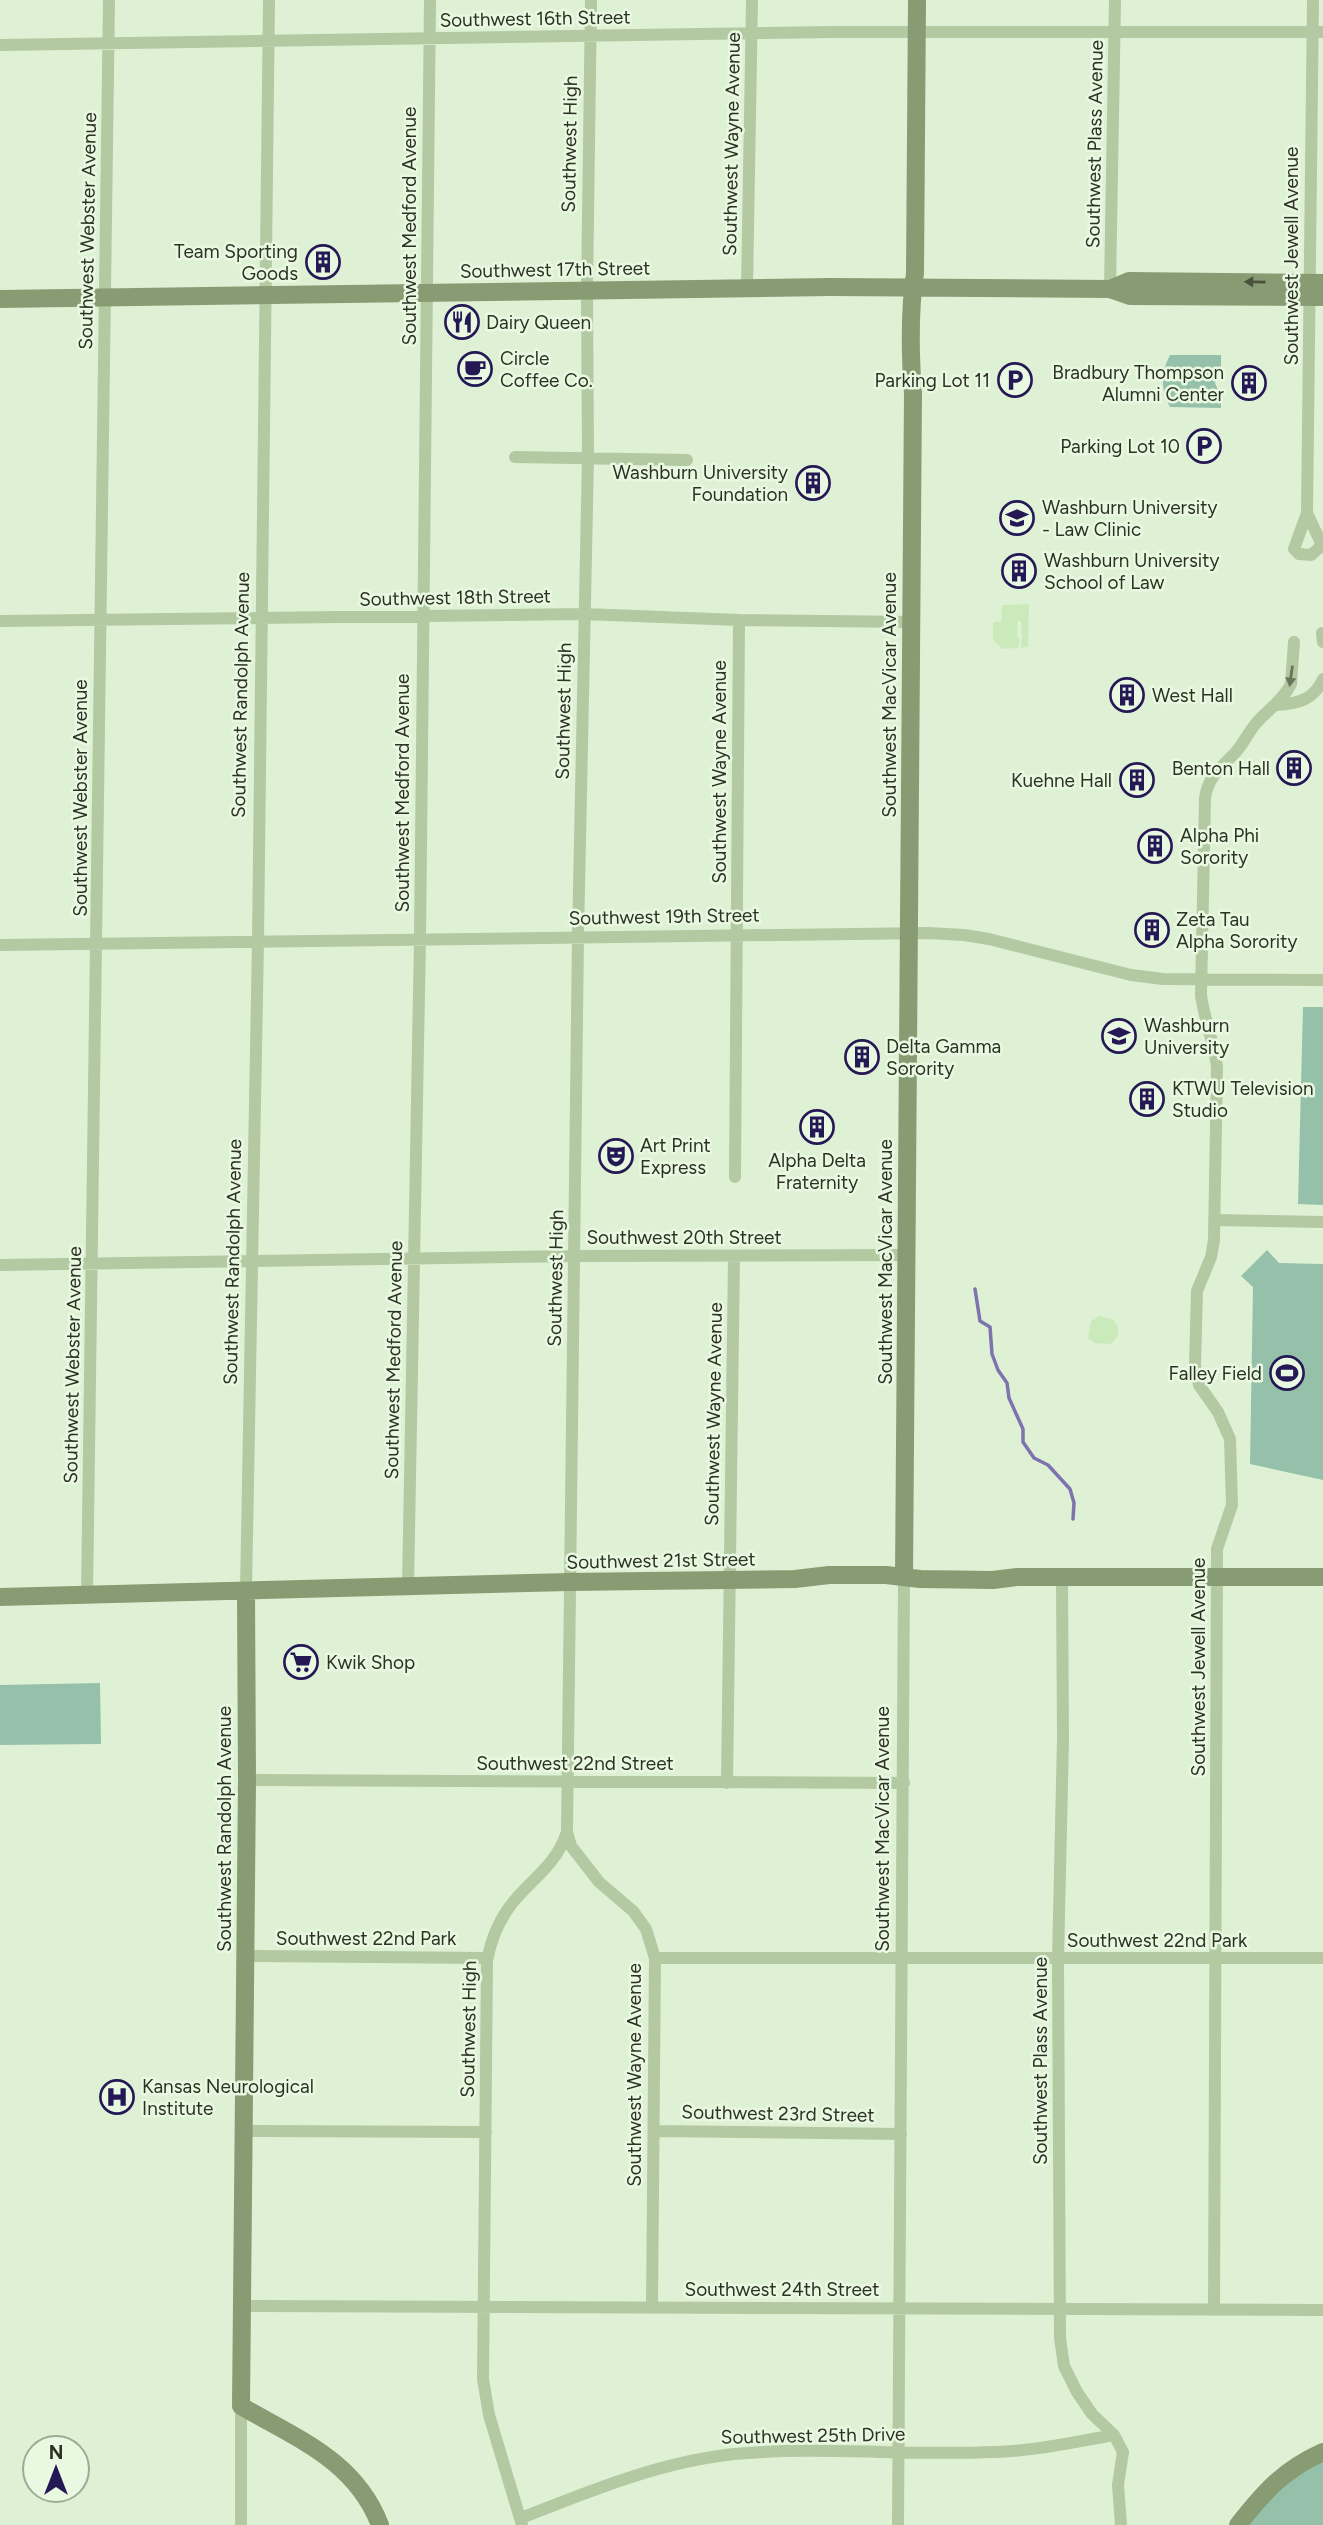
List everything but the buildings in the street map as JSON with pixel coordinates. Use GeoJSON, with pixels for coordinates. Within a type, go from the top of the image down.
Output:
{"type":"FeatureCollection","features":[{"type":"Feature","properties":{"kind":"street","name":"Southwest Webster Avenue"},"geometry":{"type":"LineString","coordinates":[[88,1596],[109,0]]}},
{"type":"Feature","properties":{"kind":"street","name":"Southwest Randolph Avenue"},"geometry":{"type":"LineString","coordinates":[[241,2525],[246,1591],[258,941],[269,0]]}},
{"type":"Feature","properties":{"kind":"street","name":"Southwest Medford Avenue"},"geometry":{"type":"LineString","coordinates":[[408,1586],[420,939],[430,0]]}},
{"type":"Feature","properties":{"kind":"street","name":"Southwest High"},"geometry":{"type":"LineString","coordinates":[[521,2522],[483,2379],[487,1958],[502,1918],[514,1901],[551,1864],[567,1832],[588,458],[587,290],[591,0]]}},
{"type":"Feature","properties":{"kind":"street","name":"Southwest Wayne Avenue"},"geometry":{"type":"LineString","coordinates":[[747,289],[752,0]]}},
{"type":"Feature","properties":{"kind":"street","name":"Southwest MacVicar Avenue"},"geometry":{"type":"LineString","coordinates":[[898,2525],[911,622],[910,360],[915,273],[917,0]]}},
{"type":"Feature","properties":{"kind":"street","name":"Southwest Plass Avenue"},"geometry":{"type":"LineString","coordinates":[[1111,289],[1115,0]]}},
{"type":"Feature","properties":{"kind":"street","name":"Southwest Jewell Avenue"},"geometry":{"type":"LineString","coordinates":[[1307,513],[1316,290],[1318,32],[1312,0]]}},
{"type":"Feature","properties":{"kind":"street","name":"Southwest 16th Street"},"geometry":{"type":"LineString","coordinates":[[0,45],[917,32],[1318,32]]}},
{"type":"Feature","properties":{"kind":"street","name":"Southwest 17th Street"},"geometry":{"type":"LineString","coordinates":[[0,299],[913,287],[1111,289],[1130,296],[1316,290]]}},
{"type":"Feature","properties":{"kind":"street"},"geometry":{"type":"LineString","coordinates":[[515,457],[687,460]]}},
{"type":"Feature","properties":{"kind":"street","name":"Southwest 18th Street"},"geometry":{"type":"LineString","coordinates":[[0,621],[584,614],[739,620],[911,622]]}},
{"type":"Feature","properties":{"kind":"street","name":"Southwest Wayne Avenue"},"geometry":{"type":"LineString","coordinates":[[735,1177],[739,620]]}},
{"type":"Feature","properties":{"kind":"street"},"geometry":{"type":"LineString","coordinates":[[1322,633],[1323,642]]}},
{"type":"Feature","properties":{"kind":"street","name":"Southwest Jewell Avenue"},"geometry":{"type":"LineString","coordinates":[[1214,2310],[1219,1577],[1217,1549],[1232,1505],[1230,1439],[1219,1412],[1203,1394],[1195,1365],[1195,1301],[1213,1249],[1215,1220],[1217,1067],[1215,1050],[1204,1016],[1201,979],[1206,789],[1217,771],[1276,705],[1291,684],[1294,642]]}},
{"type":"Feature","properties":{"kind":"street"},"geometry":{"type":"LineString","coordinates":[[1276,705],[1305,700],[1314,694],[1323,679]]}},
{"type":"Feature","properties":{"kind":"street","name":"Southwest 19th Street"},"geometry":{"type":"LineString","coordinates":[[0,945],[908,932],[977,937],[1131,975],[1163,979],[1323,980]]}},
{"type":"Feature","properties":{"kind":"street"},"geometry":{"type":"LineString","coordinates":[[1215,1220],[1323,1222]]}},
{"type":"Feature","properties":{"kind":"street","name":"Southwest 20th Street"},"geometry":{"type":"LineString","coordinates":[[0,1265],[575,1256],[906,1255]]}},
{"type":"Feature","properties":{"kind":"street","name":"Southwest Wayne Avenue"},"geometry":{"type":"LineString","coordinates":[[727,1783],[734,1256]]}},
{"type":"Feature","properties":{"kind":"street","name":"Southwest 21st Street"},"geometry":{"type":"LineString","coordinates":[[0,1597],[569,1582],[795,1579],[829,1575],[886,1574],[920,1579],[993,1580],[1062,1577],[1323,1577]]}},
{"type":"Feature","properties":{"kind":"street","name":"Southwest Plass Avenue"},"geometry":{"type":"LineString","coordinates":[[1062,1577],[1063,1739],[1058,1959],[1059,2339],[1064,2366],[1077,2392],[1092,2414],[1114,2435]]}},
{"type":"Feature","properties":{"kind":"street","name":"Southwest 22nd Street"},"geometry":{"type":"LineString","coordinates":[[247,1780],[904,1783]]}},
{"type":"Feature","properties":{"kind":"street","name":"Southwest Wayne Avenue"},"geometry":{"type":"LineString","coordinates":[[567,1832],[571,1846],[599,1882],[634,1910],[646,1929],[655,1958],[652,2308]]}},
{"type":"Feature","properties":{"kind":"street","name":"Southwest 22nd Park"},"geometry":{"type":"LineString","coordinates":[[244,1956],[487,1958]]}},
{"type":"Feature","properties":{"kind":"street","name":"Southwest 22nd Park"},"geometry":{"type":"LineString","coordinates":[[655,1958],[1323,1958]]}},
{"type":"Feature","properties":{"kind":"street"},"geometry":{"type":"LineString","coordinates":[[243,2131],[486,2132]]}},
{"type":"Feature","properties":{"kind":"street","name":"Southwest 23rd Street"},"geometry":{"type":"LineString","coordinates":[[654,2131],[901,2134]]}},
{"type":"Feature","properties":{"kind":"street","name":"Southwest 24th Street"},"geometry":{"type":"LineString","coordinates":[[242,2306],[1323,2310]]}},
{"type":"Feature","properties":{"kind":"street"},"geometry":{"type":"LineString","coordinates":[[241,2406],[345,2469],[366,2495],[380,2525]]}},
{"type":"Feature","properties":{"kind":"street"},"geometry":{"type":"LineString","coordinates":[[1114,2435],[1123,2452],[1118,2485],[1121,2525]]}},
{"type":"Feature","properties":{"kind":"street","name":"Southwest 25th Drive"},"geometry":{"type":"LineString","coordinates":[[521,2522],[622,2479],[702,2458],[765,2452],[1016,2451],[1114,2435]]}},
{"type":"Feature","properties":{"kind":"street"},"geometry":{"type":"LineString","coordinates":[[1238,2525],[1277,2479],[1303,2461],[1323,2452]]}},
{"type":"Feature","properties":{"kind":"shaded area"},"geometry":{"type":"Polygon","coordinates":[[[1170,355],[1221,355],[1221,367],[1215,383],[1221,397],[1221,408],[1170,407],[1163,381],[1170,355]]]}},
{"type":"Feature","properties":{"kind":"shaded area"},"geometry":{"type":"Polygon","coordinates":[[[1029,604],[1028,647],[1021,648],[1021,621],[1018,621],[1018,648],[1001,649],[993,640],[993,622],[1001,622],[1002,605],[1029,604]]]}},
{"type":"Feature","properties":{"kind":"shaded area"},"geometry":{"type":"Polygon","coordinates":[[[1303,1007],[1323,1007],[1323,1205],[1298,1204],[1303,1007]]]}},
{"type":"Feature","properties":{"kind":"shaded area","name":"Falley Field"},"geometry":{"type":"Polygon","coordinates":[[[1267,1250],[1279,1263],[1323,1264],[1323,1480],[1250,1464],[1253,1287],[1241,1276],[1267,1250]]]}},
{"type":"Feature","properties":{"kind":"shaded area"},"geometry":{"type":"Polygon","coordinates":[[[1100,1316],[1114,1320],[1118,1327],[1118,1336],[1111,1344],[1095,1343],[1088,1338],[1091,1321],[1100,1316]]]}},
{"type":"Feature","properties":{"kind":"shaded area"},"geometry":{"type":"Polygon","coordinates":[[[100,1683],[101,1744],[0,1745],[0,1685],[100,1683]]]}},
{"type":"Feature","properties":{"kind":"shaded area"},"geometry":{"type":"Polygon","coordinates":[[[1323,2461],[1323,2525],[1248,2525],[1283,2484],[1323,2461]]]}},
{"type":"Feature","properties":{"kind":"waterway"},"geometry":{"type":"LineString","coordinates":[[975,1289],[980,1321],[990,1327],[992,1354],[1007,1383],[1009,1398],[1023,1429],[1023,1442],[1034,1458],[1048,1465],[1070,1489],[1074,1503],[1073,1519]]}},
{"type":"Feature","properties":{"kind":"place","name":"Team Sporting Goods"},"geometry":{"type":"Point","coordinates":[323,262]}},
{"type":"Feature","properties":{"kind":"place","name":"Dairy Queen"},"geometry":{"type":"Point","coordinates":[462,322]}},
{"type":"Feature","properties":{"kind":"place","name":"Circle Coffee Co."},"geometry":{"type":"Point","coordinates":[475,369]}},
{"type":"Feature","properties":{"kind":"place","name":"Parking Lot 11"},"geometry":{"type":"Point","coordinates":[1015,380]}},
{"type":"Feature","properties":{"kind":"place","name":"Bradbury Thompson Alumni Center"},"geometry":{"type":"Point","coordinates":[1249,383]}},
{"type":"Feature","properties":{"kind":"place","name":"Parking Lot 10"},"geometry":{"type":"Point","coordinates":[1204,446]}},
{"type":"Feature","properties":{"kind":"place","name":"Washburn University Foundation"},"geometry":{"type":"Point","coordinates":[813,483]}},
{"type":"Feature","properties":{"kind":"place","name":"Washburn University - Law Clinic"},"geometry":{"type":"Point","coordinates":[1017,518]}},
{"type":"Feature","properties":{"kind":"place","name":"Washburn University School of Law"},"geometry":{"type":"Point","coordinates":[1019,571]}},
{"type":"Feature","properties":{"kind":"place","name":"West Hall"},"geometry":{"type":"Point","coordinates":[1127,695]}},
{"type":"Feature","properties":{"kind":"place","name":"Benton Hall"},"geometry":{"type":"Point","coordinates":[1294,768]}},
{"type":"Feature","properties":{"kind":"place","name":"Kuehne Hall"},"geometry":{"type":"Point","coordinates":[1137,780]}},
{"type":"Feature","properties":{"kind":"place","name":"Alpha Phi Sorority"},"geometry":{"type":"Point","coordinates":[1155,846]}},
{"type":"Feature","properties":{"kind":"place","name":"Zeta Tau Alpha Sorority"},"geometry":{"type":"Point","coordinates":[1152,930]}},
{"type":"Feature","properties":{"kind":"place","name":"Washburn University"},"geometry":{"type":"Point","coordinates":[1119,1036]}},
{"type":"Feature","properties":{"kind":"place","name":"Delta Gamma Sorority"},"geometry":{"type":"Point","coordinates":[862,1057]}},
{"type":"Feature","properties":{"kind":"place","name":"KTWU Television Studio"},"geometry":{"type":"Point","coordinates":[1147,1099]}},
{"type":"Feature","properties":{"kind":"place","name":"Alpha Delta Fraternity"},"geometry":{"type":"Point","coordinates":[817,1127]}},
{"type":"Feature","properties":{"kind":"place","name":"Art Print Express"},"geometry":{"type":"Point","coordinates":[616,1156]}},
{"type":"Feature","properties":{"kind":"place","name":"Falley Field"},"geometry":{"type":"Point","coordinates":[1287,1373]}},
{"type":"Feature","properties":{"kind":"place","name":"Kwik Shop"},"geometry":{"type":"Point","coordinates":[301,1662]}},
{"type":"Feature","properties":{"kind":"place","name":"Kansas Neurological Institute"},"geometry":{"type":"Point","coordinates":[117,2097]}}]}
